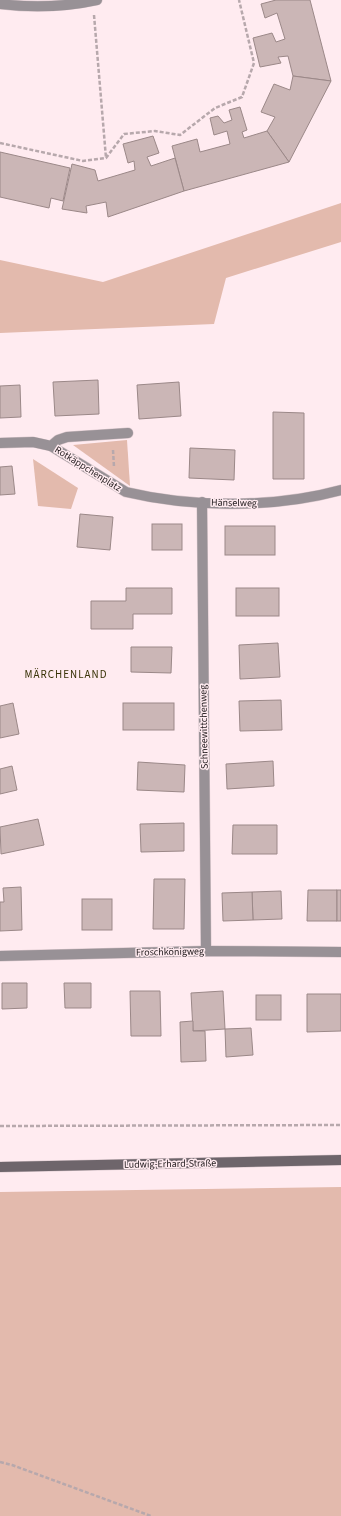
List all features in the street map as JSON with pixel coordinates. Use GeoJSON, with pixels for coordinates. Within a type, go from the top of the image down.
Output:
{"type":"FeatureCollection","features":[{"type":"Feature","properties":{"kind":"main road","name":"Ludwig-Erhard-Straße"},"geometry":{"type":"LineString","coordinates":[[0,1167],[341,1160]]}},
{"type":"Feature","properties":{"kind":"street"},"geometry":{"type":"LineString","coordinates":[[0,4],[23,7],[49,7],[95,0]]}},
{"type":"Feature","properties":{"kind":"street"},"geometry":{"type":"LineString","coordinates":[[0,443],[33,442],[51,446],[58,440],[67,437],[128,433]]}},
{"type":"Feature","properties":{"kind":"street","name":"Rotkäppchenplatz"},"geometry":{"type":"LineString","coordinates":[[51,446],[126,492]]}},
{"type":"Feature","properties":{"kind":"street","name":"Hänselweg"},"geometry":{"type":"LineString","coordinates":[[126,492],[202,502],[261,504],[322,495],[341,490]]}},
{"type":"Feature","properties":{"kind":"street","name":"Schneewittchenweg"},"geometry":{"type":"LineString","coordinates":[[202,502],[206,952]]}},
{"type":"Feature","properties":{"kind":"street","name":"Froschkönigweg"},"geometry":{"type":"LineString","coordinates":[[0,956],[206,952],[341,952]]}},
{"type":"Feature","properties":{"kind":"path"},"geometry":{"type":"LineString","coordinates":[[95,0],[106,158]]}},
{"type":"Feature","properties":{"kind":"path"},"geometry":{"type":"LineString","coordinates":[[0,143],[83,161],[106,158],[124,134],[155,131],[180,135],[215,108],[242,97],[254,63],[239,0]]}},
{"type":"Feature","properties":{"kind":"path"},"geometry":{"type":"LineString","coordinates":[[113,434],[114,485]]}},
{"type":"Feature","properties":{"kind":"path"},"geometry":{"type":"LineString","coordinates":[[0,1126],[341,1125]]}},
{"type":"Feature","properties":{"kind":"path"},"geometry":{"type":"LineString","coordinates":[[0,1462],[12,1465],[151,1516]]}},
{"type":"Feature","properties":{"kind":"shaded area"},"geometry":{"type":"Polygon","coordinates":[[[341,203],[341,242],[226,278],[214,324],[0,333],[0,260],[103,282],[341,203]]]}},
{"type":"Feature","properties":{"kind":"shaded area"},"geometry":{"type":"Polygon","coordinates":[[[127,440],[130,486],[73,445],[127,440]]]}},
{"type":"Feature","properties":{"kind":"shaded area"},"geometry":{"type":"Polygon","coordinates":[[[33,459],[78,488],[71,509],[38,506],[33,459]]]}},
{"type":"Feature","properties":{"kind":"shaded area"},"geometry":{"type":"Polygon","coordinates":[[[341,1187],[341,1516],[0,1516],[0,1192],[341,1187]]]}},
{"type":"Feature","properties":{"kind":"building"},"geometry":{"type":"Polygon","coordinates":[[[276,0],[310,0],[331,81],[293,76],[288,56],[278,57],[281,63],[260,67],[253,38],[272,33],[276,42],[285,39],[277,13],[265,18],[261,4],[276,0]]]}},
{"type":"Feature","properties":{"kind":"building"},"geometry":{"type":"Polygon","coordinates":[[[293,76],[331,81],[289,162],[267,131],[275,117],[261,112],[274,84],[290,90],[293,76]]]}},
{"type":"Feature","properties":{"kind":"building"},"geometry":{"type":"Polygon","coordinates":[[[240,107],[247,130],[242,132],[244,138],[267,131],[289,162],[184,191],[172,146],[197,139],[200,152],[230,144],[227,131],[214,135],[210,118],[218,116],[224,123],[232,120],[229,110],[240,107]]]}},
{"type":"Feature","properties":{"kind":"building"},"geometry":{"type":"Polygon","coordinates":[[[153,136],[159,153],[147,157],[151,166],[175,158],[184,191],[108,217],[106,202],[86,206],[87,213],[62,209],[72,164],[95,170],[98,181],[135,170],[134,161],[128,163],[123,144],[153,136]]]}},
{"type":"Feature","properties":{"kind":"building"},"geometry":{"type":"Polygon","coordinates":[[[0,152],[70,168],[63,201],[51,198],[49,208],[0,197],[0,152]]]}},
{"type":"Feature","properties":{"kind":"building"},"geometry":{"type":"Polygon","coordinates":[[[98,380],[99,414],[55,416],[53,382],[98,380]]]}},
{"type":"Feature","properties":{"kind":"building"},"geometry":{"type":"Polygon","coordinates":[[[179,382],[181,416],[139,419],[137,385],[179,382]]]}},
{"type":"Feature","properties":{"kind":"building"},"geometry":{"type":"Polygon","coordinates":[[[20,385],[21,417],[0,418],[0,386],[20,385]]]}},
{"type":"Feature","properties":{"kind":"building"},"geometry":{"type":"Polygon","coordinates":[[[273,412],[304,413],[304,479],[273,479],[273,412]]]}},
{"type":"Feature","properties":{"kind":"building"},"geometry":{"type":"Polygon","coordinates":[[[190,448],[235,450],[234,480],[189,478],[190,448]]]}},
{"type":"Feature","properties":{"kind":"building"},"geometry":{"type":"Polygon","coordinates":[[[12,466],[15,494],[0,495],[0,467],[12,466]]]}},
{"type":"Feature","properties":{"kind":"building"},"geometry":{"type":"Polygon","coordinates":[[[80,514],[113,517],[110,550],[77,547],[80,514]]]}},
{"type":"Feature","properties":{"kind":"building"},"geometry":{"type":"Polygon","coordinates":[[[152,524],[182,524],[182,550],[152,550],[152,524]]]}},
{"type":"Feature","properties":{"kind":"building"},"geometry":{"type":"Polygon","coordinates":[[[225,526],[275,526],[275,555],[225,555],[225,526]]]}},
{"type":"Feature","properties":{"kind":"building"},"geometry":{"type":"Polygon","coordinates":[[[126,588],[172,588],[172,614],[133,614],[133,629],[91,629],[91,601],[126,601],[126,588]]]}},
{"type":"Feature","properties":{"kind":"building"},"geometry":{"type":"Polygon","coordinates":[[[236,588],[279,588],[279,616],[236,616],[236,588]]]}},
{"type":"Feature","properties":{"kind":"building"},"geometry":{"type":"Polygon","coordinates":[[[278,643],[280,677],[240,679],[239,645],[278,643]]]}},
{"type":"Feature","properties":{"kind":"building"},"geometry":{"type":"Polygon","coordinates":[[[131,647],[172,647],[171,673],[131,672],[131,647]]]}},
{"type":"Feature","properties":{"kind":"building"},"geometry":{"type":"Polygon","coordinates":[[[281,700],[282,730],[240,731],[239,701],[281,700]]]}},
{"type":"Feature","properties":{"kind":"building"},"geometry":{"type":"Polygon","coordinates":[[[13,703],[19,734],[0,738],[0,706],[13,703]]]}},
{"type":"Feature","properties":{"kind":"building"},"geometry":{"type":"Polygon","coordinates":[[[123,703],[174,703],[174,730],[123,730],[123,703]]]}},
{"type":"Feature","properties":{"kind":"building"},"geometry":{"type":"Polygon","coordinates":[[[273,761],[274,786],[227,789],[226,764],[273,761]]]}},
{"type":"Feature","properties":{"kind":"building"},"geometry":{"type":"Polygon","coordinates":[[[138,762],[185,765],[184,792],[137,790],[138,762]]]}},
{"type":"Feature","properties":{"kind":"building"},"geometry":{"type":"Polygon","coordinates":[[[12,766],[17,790],[0,794],[0,769],[12,766]]]}},
{"type":"Feature","properties":{"kind":"building"},"geometry":{"type":"Polygon","coordinates":[[[38,819],[44,845],[1,854],[0,827],[38,819]]]}},
{"type":"Feature","properties":{"kind":"building"},"geometry":{"type":"Polygon","coordinates":[[[184,823],[184,851],[141,852],[140,824],[184,823]]]}},
{"type":"Feature","properties":{"kind":"building"},"geometry":{"type":"Polygon","coordinates":[[[233,825],[277,825],[277,854],[232,854],[233,825]]]}},
{"type":"Feature","properties":{"kind":"building"},"geometry":{"type":"Polygon","coordinates":[[[154,879],[185,879],[184,929],[153,929],[154,879]]]}},
{"type":"Feature","properties":{"kind":"building"},"geometry":{"type":"Polygon","coordinates":[[[21,887],[22,930],[0,931],[0,902],[4,902],[3,888],[21,887]]]}},
{"type":"Feature","properties":{"kind":"building"},"geometry":{"type":"Polygon","coordinates":[[[308,890],[337,890],[337,921],[307,921],[308,890]]]}},
{"type":"Feature","properties":{"kind":"building"},"geometry":{"type":"Polygon","coordinates":[[[337,890],[341,890],[341,921],[337,921],[337,890]]]}},
{"type":"Feature","properties":{"kind":"building"},"geometry":{"type":"Polygon","coordinates":[[[281,891],[282,919],[253,920],[252,892],[281,891]]]}},
{"type":"Feature","properties":{"kind":"building"},"geometry":{"type":"Polygon","coordinates":[[[252,892],[253,920],[223,921],[222,893],[252,892]]]}},
{"type":"Feature","properties":{"kind":"building"},"geometry":{"type":"Polygon","coordinates":[[[82,899],[112,899],[112,930],[82,930],[82,899]]]}},
{"type":"Feature","properties":{"kind":"building"},"geometry":{"type":"Polygon","coordinates":[[[2,983],[27,983],[27,1008],[2,1009],[2,983]]]}},
{"type":"Feature","properties":{"kind":"building"},"geometry":{"type":"Polygon","coordinates":[[[64,983],[91,983],[91,1008],[65,1008],[64,983]]]}},
{"type":"Feature","properties":{"kind":"building"},"geometry":{"type":"Polygon","coordinates":[[[130,991],[160,991],[161,1036],[131,1036],[130,991]]]}},
{"type":"Feature","properties":{"kind":"building"},"geometry":{"type":"Polygon","coordinates":[[[223,991],[225,1029],[193,1031],[191,993],[223,991]]]}},
{"type":"Feature","properties":{"kind":"building"},"geometry":{"type":"Polygon","coordinates":[[[307,994],[341,994],[341,1031],[307,1032],[307,994]]]}},
{"type":"Feature","properties":{"kind":"building"},"geometry":{"type":"Polygon","coordinates":[[[256,995],[281,995],[281,1020],[256,1020],[256,995]]]}},
{"type":"Feature","properties":{"kind":"building"},"geometry":{"type":"Polygon","coordinates":[[[193,1021],[193,1031],[205,1031],[206,1061],[181,1062],[180,1022],[193,1021]]]}},
{"type":"Feature","properties":{"kind":"building"},"geometry":{"type":"Polygon","coordinates":[[[251,1028],[253,1055],[226,1057],[225,1029],[251,1028]]]}},
{"type":"Feature","properties":{"kind":"district","name":"MÄRCHENLAND"},"geometry":{"type":"Point","coordinates":[66,674]}}]}
